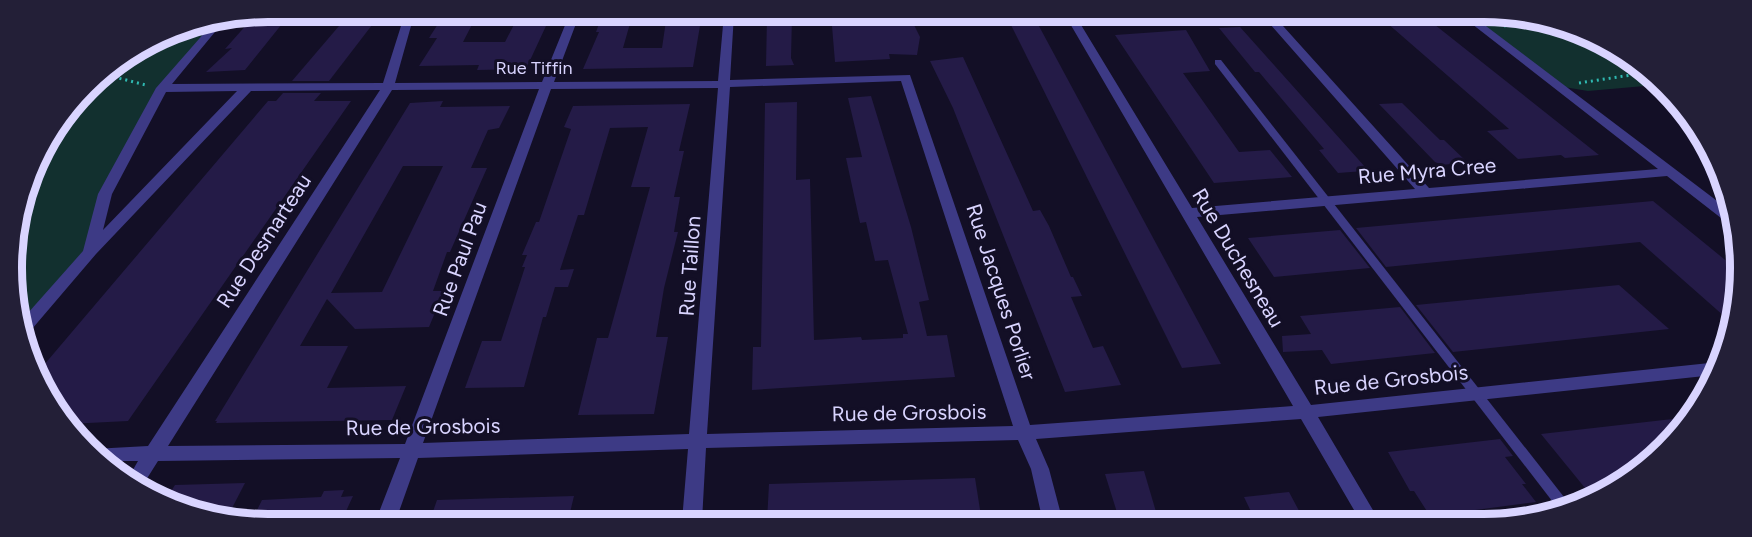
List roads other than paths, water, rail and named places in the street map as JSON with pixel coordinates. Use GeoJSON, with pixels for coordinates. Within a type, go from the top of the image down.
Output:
{"type":"FeatureCollection","features":[{"type":"Feature","properties":{"kind":"street","name":"Rue Desmarteau"},"geometry":{"type":"LineString","coordinates":[[138,477],[388,87],[409,22]]}},
{"type":"Feature","properties":{"kind":"street","name":"Rue Paul Pau"},"geometry":{"type":"LineString","coordinates":[[388,514],[571,22]]}},
{"type":"Feature","properties":{"kind":"street","name":"Rue Taillon"},"geometry":{"type":"LineString","coordinates":[[693,514],[728,22]]}},
{"type":"Feature","properties":{"kind":"street","name":"Rue Duchesneau"},"geometry":{"type":"LineString","coordinates":[[1074,22],[1366,514]]}},
{"type":"Feature","properties":{"kind":"street"},"geometry":{"type":"LineString","coordinates":[[1273,22],[1426,193]]}},
{"type":"Feature","properties":{"kind":"street"},"geometry":{"type":"LineString","coordinates":[[1475,22],[1723,213]]}},
{"type":"Feature","properties":{"kind":"street"},"geometry":{"type":"LineString","coordinates":[[90,252],[105,194],[162,88],[214,29]]}},
{"type":"Feature","properties":{"kind":"street","name":"Rue Tiffin"},"geometry":{"type":"LineString","coordinates":[[162,88],[724,84],[906,77]]}},
{"type":"Feature","properties":{"kind":"street","name":"Rue Jacques Porlier"},"geometry":{"type":"LineString","coordinates":[[906,77],[1024,433],[1040,469],[1051,514]]}},
{"type":"Feature","properties":{"kind":"street"},"geometry":{"type":"LineString","coordinates":[[29,323],[90,252],[247,88]]}},
{"type":"Feature","properties":{"kind":"street","name":"Rue Myra Cree"},"geometry":{"type":"LineString","coordinates":[[1187,213],[1671,172]]}},
{"type":"Feature","properties":{"kind":"street","name":"Rue de Grosbois"},"geometry":{"type":"LineString","coordinates":[[107,454],[412,451],[1024,433],[1306,412],[1708,369]]}},
{"type":"Feature","properties":{"kind":"lane"},"geometry":{"type":"LineString","coordinates":[[1218,62],[1560,502]]}}]}
